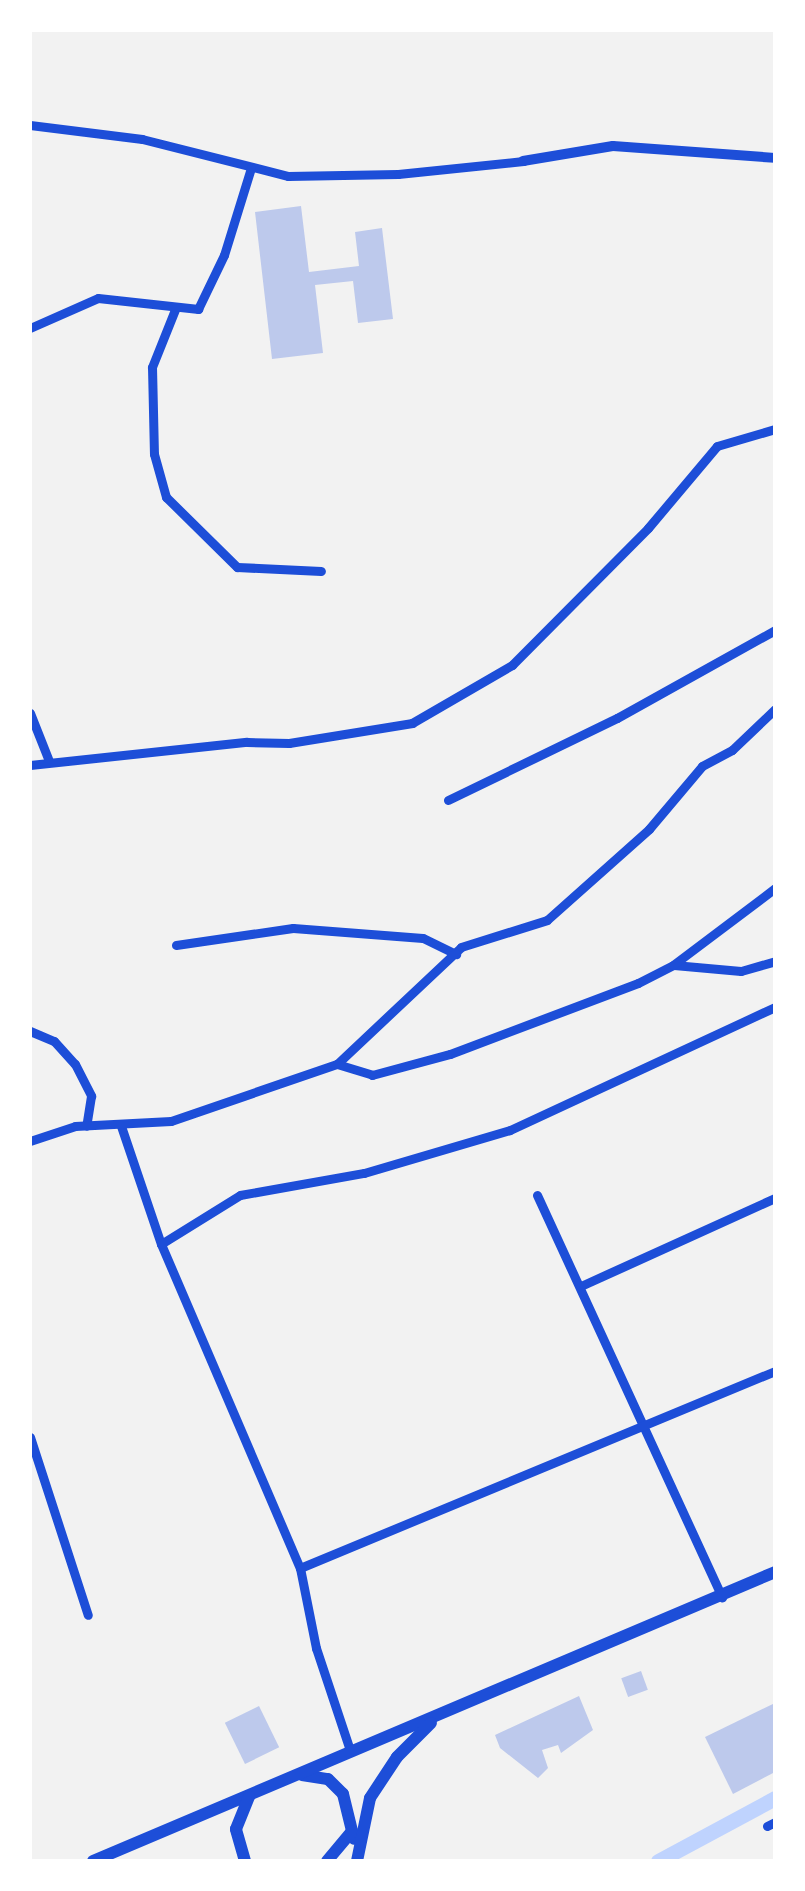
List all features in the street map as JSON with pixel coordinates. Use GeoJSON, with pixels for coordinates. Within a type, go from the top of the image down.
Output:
{"type":"FeatureCollection","features":[{"type":"Feature","properties":{"kind":"main road"},"geometry":{"type":"LineString","coordinates":[[93,1861],[249,1797],[350,1750],[411,1729],[723,1599],[775,1573]]}},
{"type":"Feature","properties":{"kind":"main road"},"geometry":{"type":"LineString","coordinates":[[327,1861],[357,1833],[383,1776],[411,1729]]}},
{"type":"Feature","properties":{"kind":"main road"},"geometry":{"type":"LineString","coordinates":[[295,1775],[328,1779],[349,1805],[357,1833],[356,1861]]}},
{"type":"Feature","properties":{"kind":"main road"},"geometry":{"type":"LineString","coordinates":[[245,1861],[236,1828],[249,1797]]}},
{"type":"Feature","properties":{"kind":"street"},"geometry":{"type":"LineString","coordinates":[[30,125],[142,139],[288,176],[398,174],[524,161],[613,146],[775,158]]}},
{"type":"Feature","properties":{"kind":"street"},"geometry":{"type":"LineString","coordinates":[[30,328],[98,298],[198,309],[207,301],[250,168]]}},
{"type":"Feature","properties":{"kind":"street"},"geometry":{"type":"LineString","coordinates":[[176,308],[152,367],[153,440],[166,497],[237,567],[322,571]]}},
{"type":"Feature","properties":{"kind":"street"},"geometry":{"type":"LineString","coordinates":[[30,765],[289,743],[412,723],[512,665],[648,528],[717,446],[775,429]]}},
{"type":"Feature","properties":{"kind":"street"},"geometry":{"type":"LineString","coordinates":[[448,800],[618,718],[775,630]]}},
{"type":"Feature","properties":{"kind":"street"},"geometry":{"type":"LineString","coordinates":[[30,1141],[86,1126],[171,1122],[337,1064],[456,954],[547,920],[649,829],[702,766],[732,750],[774,710]]}},
{"type":"Feature","properties":{"kind":"street"},"geometry":{"type":"LineString","coordinates":[[30,713],[49,761]]}},
{"type":"Feature","properties":{"kind":"street"},"geometry":{"type":"LineString","coordinates":[[337,1064],[372,1075],[401,1070],[673,965],[775,888]]}},
{"type":"Feature","properties":{"kind":"street"},"geometry":{"type":"LineString","coordinates":[[176,945],[293,928],[423,938],[456,954]]}},
{"type":"Feature","properties":{"kind":"street"},"geometry":{"type":"LineString","coordinates":[[673,965],[741,971],[775,961]]}},
{"type":"Feature","properties":{"kind":"street"},"geometry":{"type":"LineString","coordinates":[[161,1244],[240,1195],[364,1173],[510,1130],[775,1007]]}},
{"type":"Feature","properties":{"kind":"street"},"geometry":{"type":"LineString","coordinates":[[30,1031],[54,1040],[74,1064],[91,1096],[86,1126]]}},
{"type":"Feature","properties":{"kind":"street"},"geometry":{"type":"LineString","coordinates":[[121,1126],[161,1244],[300,1568],[316,1648],[350,1750]]}},
{"type":"Feature","properties":{"kind":"street"},"geometry":{"type":"LineString","coordinates":[[537,1194],[584,1285],[642,1429],[723,1599]]}},
{"type":"Feature","properties":{"kind":"street"},"geometry":{"type":"LineString","coordinates":[[584,1285],[775,1198]]}},
{"type":"Feature","properties":{"kind":"street"},"geometry":{"type":"LineString","coordinates":[[300,1568],[775,1371]]}},
{"type":"Feature","properties":{"kind":"street"},"geometry":{"type":"LineString","coordinates":[[30,1436],[70,1545],[75,1590],[88,1615]]}},
{"type":"Feature","properties":{"kind":"building"},"geometry":{"type":"Polygon","coordinates":[[[301,206],[309,272],[359,266],[355,232],[382,228],[393,319],[358,323],[353,281],[315,285],[323,353],[272,359],[255,212],[301,206]]]}},
{"type":"Feature","properties":{"kind":"building"},"geometry":{"type":"Polygon","coordinates":[[[641,1671],[648,1690],[628,1697],[621,1678],[641,1671]]]}},
{"type":"Feature","properties":{"kind":"building"},"geometry":{"type":"Polygon","coordinates":[[[579,1696],[593,1730],[561,1753],[558,1745],[542,1750],[548,1768],[538,1778],[500,1748],[495,1735],[579,1696]]]}},
{"type":"Feature","properties":{"kind":"building"},"geometry":{"type":"Polygon","coordinates":[[[775,1703],[775,1772],[733,1794],[705,1737],[775,1703]]]}},
{"type":"Feature","properties":{"kind":"building"},"geometry":{"type":"Polygon","coordinates":[[[259,1706],[279,1747],[245,1764],[225,1723],[259,1706]]]}},
{"type":"Feature","properties":{"kind":"waterway"},"geometry":{"type":"LineString","coordinates":[[658,1861],[775,1798]]}}]}
